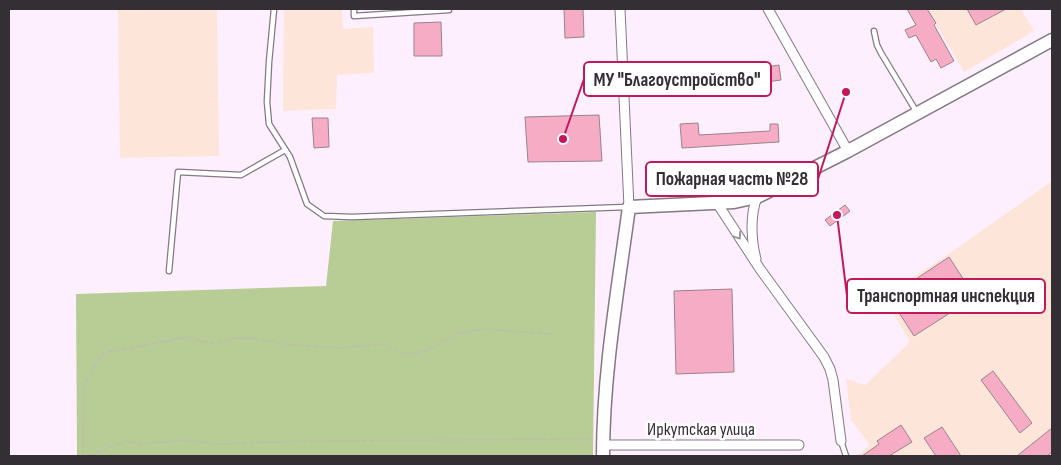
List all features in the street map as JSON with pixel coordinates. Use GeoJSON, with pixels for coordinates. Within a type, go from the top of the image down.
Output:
{"type":"FeatureCollection","features":[{"type":"Feature","properties":{"kind":"street"},"geometry":{"type":"LineString","coordinates":[[603,447],[612,331],[629,207],[620,9]]}},
{"type":"Feature","properties":{"kind":"street"},"geometry":{"type":"LineString","coordinates":[[768,9],[848,150]]}},
{"type":"Feature","properties":{"kind":"street"},"geometry":{"type":"LineString","coordinates":[[629,207],[734,202],[757,197],[1052,40]]}},
{"type":"Feature","properties":{"kind":"street"},"geometry":{"type":"LineString","coordinates":[[757,197],[752,216],[754,250],[760,268]]}},
{"type":"Feature","properties":{"kind":"street"},"geometry":{"type":"LineString","coordinates":[[717,203],[760,268],[824,357],[830,369],[841,441]]}},
{"type":"Feature","properties":{"kind":"street","name":"Иркутская улица"},"geometry":{"type":"LineString","coordinates":[[603,447],[799,445]]}},
{"type":"Feature","properties":{"kind":"lane"},"geometry":{"type":"LineString","coordinates":[[274,9],[267,102],[269,124],[290,157],[308,204],[324,216],[352,217],[629,207]]}},
{"type":"Feature","properties":{"kind":"lane"},"geometry":{"type":"LineString","coordinates":[[354,9],[354,16],[407,11],[449,10]]}},
{"type":"Feature","properties":{"kind":"lane"},"geometry":{"type":"LineString","coordinates":[[874,31],[881,53],[917,112]]}},
{"type":"Feature","properties":{"kind":"lane"},"geometry":{"type":"LineString","coordinates":[[169,271],[178,172],[241,175],[285,150]]}},
{"type":"Feature","properties":{"kind":"lane"},"geometry":{"type":"LineString","coordinates":[[841,441],[846,456]]}},
{"type":"Feature","properties":{"kind":"path"},"geometry":{"type":"LineString","coordinates":[[83,456],[84,384],[102,353],[187,337],[214,344],[234,338],[250,338],[284,344],[338,348],[383,344],[405,355],[428,350],[457,334],[484,329],[550,334]]}},
{"type":"Feature","properties":{"kind":"path"},"geometry":{"type":"LineString","coordinates":[[88,456],[127,441],[141,444],[183,440],[218,444],[314,441],[603,447]]}},
{"type":"Feature","properties":{"kind":"shaded area"},"geometry":{"type":"Polygon","coordinates":[[[118,9],[217,9],[219,156],[120,158],[118,9]]]}},
{"type":"Feature","properties":{"kind":"shaded area"},"geometry":{"type":"Polygon","coordinates":[[[284,9],[342,9],[343,29],[373,27],[374,73],[337,75],[336,109],[283,111],[284,9]]]}},
{"type":"Feature","properties":{"kind":"shaded area"},"geometry":{"type":"Polygon","coordinates":[[[927,9],[1021,9],[1034,31],[964,72],[927,9]]]}},
{"type":"Feature","properties":{"kind":"shaded area"},"geometry":{"type":"Polygon","coordinates":[[[1052,181],[1052,456],[856,456],[870,445],[851,420],[846,379],[865,385],[910,342],[883,296],[946,256],[1052,181]]]}},
{"type":"Feature","properties":{"kind":"green space"},"geometry":{"type":"Polygon","coordinates":[[[596,212],[593,456],[77,456],[76,294],[326,286],[333,221],[596,212]]]}},
{"type":"Feature","properties":{"kind":"building"},"geometry":{"type":"Polygon","coordinates":[[[564,9],[583,9],[584,37],[565,38],[564,9]]]}},
{"type":"Feature","properties":{"kind":"building"},"geometry":{"type":"Polygon","coordinates":[[[907,9],[927,9],[936,23],[934,25],[954,61],[941,68],[936,59],[931,62],[916,35],[909,38],[905,30],[916,25],[907,9]]]}},
{"type":"Feature","properties":{"kind":"building"},"geometry":{"type":"Polygon","coordinates":[[[967,9],[1006,9],[976,25],[967,9]]]}},
{"type":"Feature","properties":{"kind":"building"},"geometry":{"type":"Polygon","coordinates":[[[441,22],[442,56],[414,56],[414,23],[441,22]]]}},
{"type":"Feature","properties":{"kind":"building"},"geometry":{"type":"Polygon","coordinates":[[[779,65],[781,80],[738,86],[735,72],[779,65]]]}},
{"type":"Feature","properties":{"kind":"building"},"geometry":{"type":"Polygon","coordinates":[[[599,115],[602,161],[528,162],[525,117],[599,115]]]}},
{"type":"Feature","properties":{"kind":"building"},"geometry":{"type":"Polygon","coordinates":[[[312,118],[328,118],[329,147],[314,148],[312,118]]]}},
{"type":"Feature","properties":{"kind":"building"},"geometry":{"type":"Polygon","coordinates":[[[698,123],[699,135],[770,131],[770,124],[778,124],[779,142],[682,148],[680,124],[698,123]]]}},
{"type":"Feature","properties":{"kind":"building"},"geometry":{"type":"Polygon","coordinates":[[[845,205],[850,211],[830,226],[825,220],[845,205]]]}},
{"type":"Feature","properties":{"kind":"building"},"geometry":{"type":"Polygon","coordinates":[[[949,257],[975,297],[914,336],[889,297],[949,257]]]}},
{"type":"Feature","properties":{"kind":"building"},"geometry":{"type":"Polygon","coordinates":[[[732,289],[734,372],[676,374],[674,291],[732,289]]]}},
{"type":"Feature","properties":{"kind":"building"},"geometry":{"type":"Polygon","coordinates":[[[993,371],[1032,423],[1020,433],[981,380],[993,371]]]}},
{"type":"Feature","properties":{"kind":"building"},"geometry":{"type":"Polygon","coordinates":[[[901,425],[912,442],[889,456],[862,456],[879,444],[877,441],[901,425]]]}},
{"type":"Feature","properties":{"kind":"building"},"geometry":{"type":"Polygon","coordinates":[[[942,427],[961,456],[936,456],[924,438],[942,427]]]}},
{"type":"Feature","properties":{"kind":"building"},"geometry":{"type":"Polygon","coordinates":[[[1052,428],[1052,452],[1047,456],[1017,456],[1052,428]]]}},
{"type":"Feature","properties":{"kind":"place","name":"Пожарная часть №28"},"geometry":{"type":"Point","coordinates":[846,92]}},
{"type":"Feature","properties":{"kind":"place","name":"МУ \"Благоустройство\""},"geometry":{"type":"Point","coordinates":[563,139]}},
{"type":"Feature","properties":{"kind":"place","name":"Транспортная инспекция"},"geometry":{"type":"Point","coordinates":[837,215]}}]}
